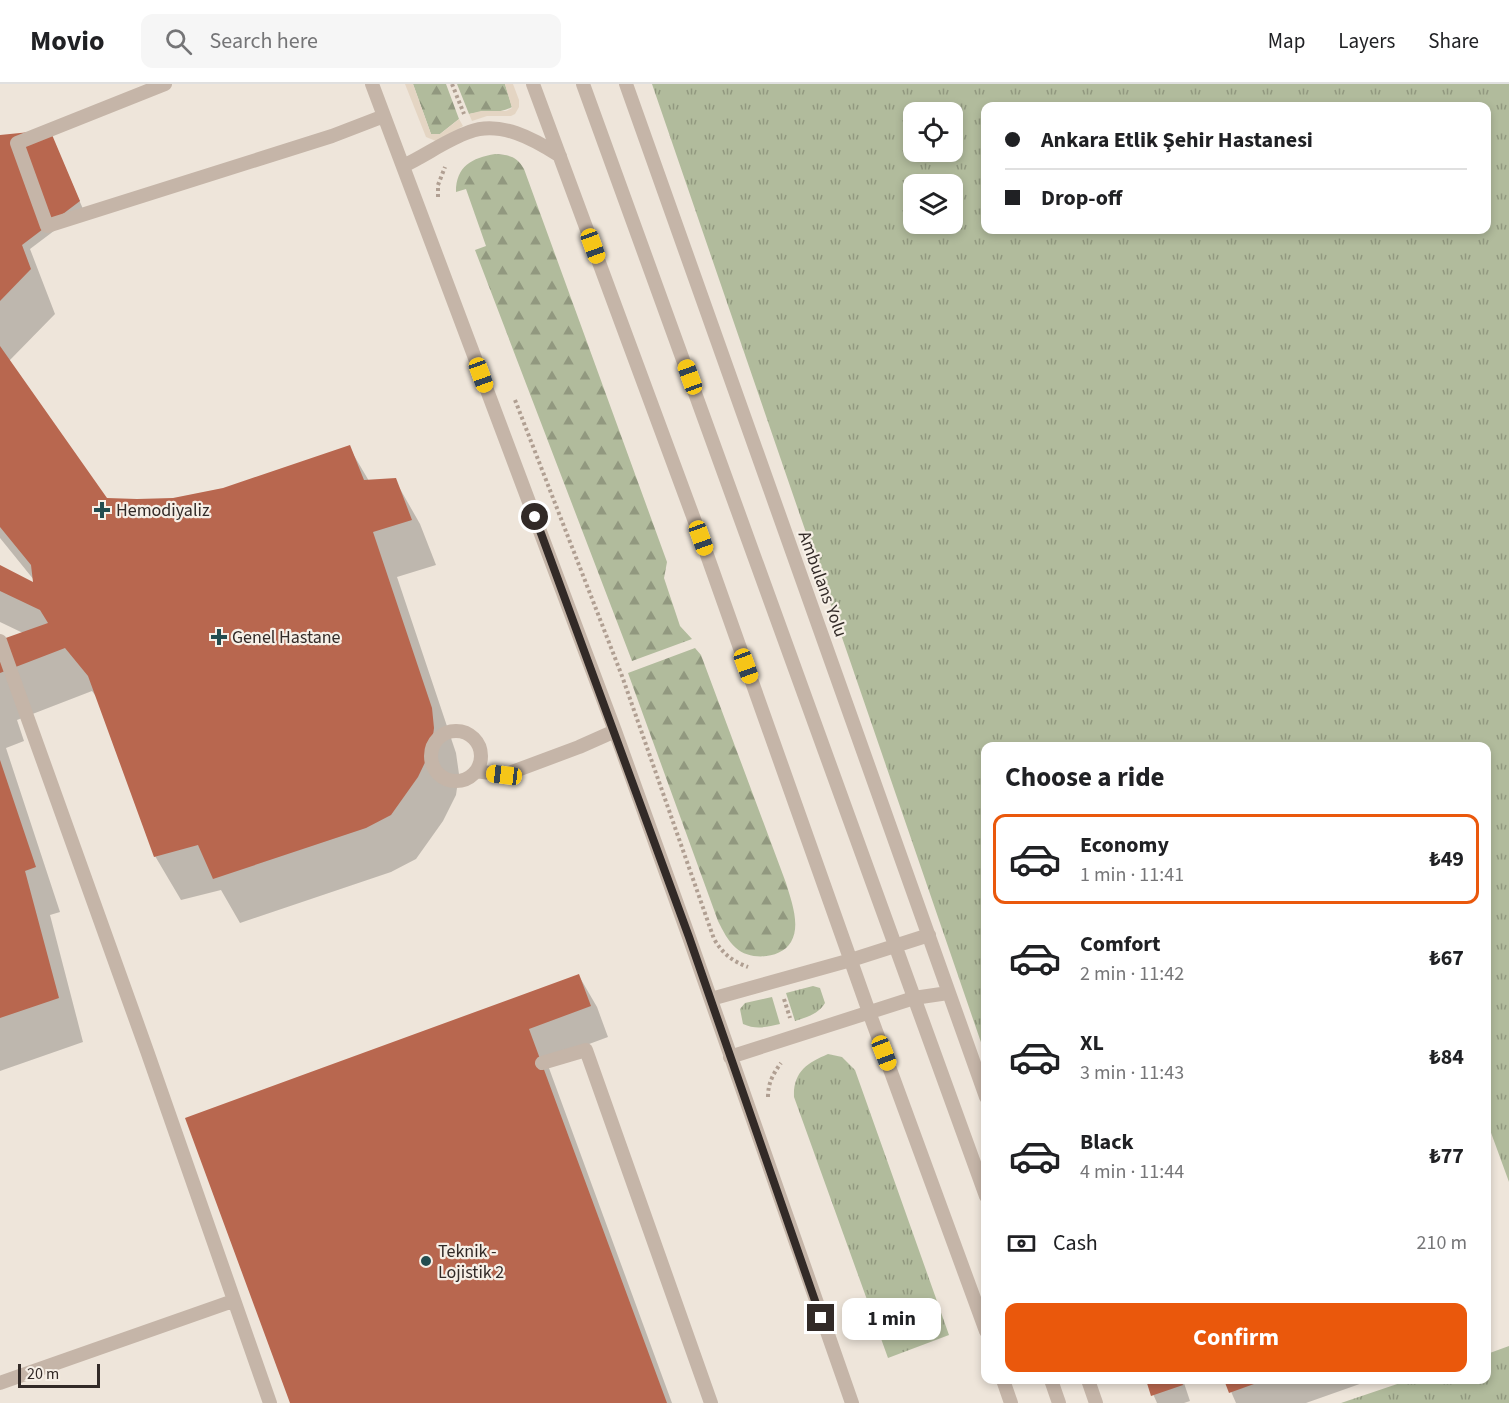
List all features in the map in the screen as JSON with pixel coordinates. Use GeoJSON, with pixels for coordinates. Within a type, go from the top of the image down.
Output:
{"type":"FeatureCollection","features":[{"type":"Feature","properties":{"kind":"lane"},"geometry":{"type":"LineString","coordinates":[[165,84],[17,143],[47,226],[332,136],[384,117]]}},
{"type":"Feature","properties":{"kind":"lane"},"geometry":{"type":"LineString","coordinates":[[372,84],[615,731],[852,1403]]}},
{"type":"Feature","properties":{"kind":"lane"},"geometry":{"type":"LineString","coordinates":[[533,84],[701,538],[869,1012],[981,1317]]}},
{"type":"Feature","properties":{"kind":"lane"},"geometry":{"type":"LineString","coordinates":[[583,84],[981,1182]]}},
{"type":"Feature","properties":{"kind":"lane","name":"Ambulans Yolu"},"geometry":{"type":"LineString","coordinates":[[626,84],[981,1082]]}},
{"type":"Feature","properties":{"kind":"lane"},"geometry":{"type":"LineString","coordinates":[[403,166],[469,132],[483,129],[512,132],[543,145],[560,156]]}},
{"type":"Feature","properties":{"kind":"lane"},"geometry":{"type":"LineString","coordinates":[[0,641],[144,1040],[270,1403]]}},
{"type":"Feature","properties":{"kind":"lane"},"geometry":{"type":"LineString","coordinates":[[476,771],[504,775],[615,731]]}},
{"type":"Feature","properties":{"kind":"lane"},"geometry":{"type":"LineString","coordinates":[[711,999],[851,960],[929,935]]}},
{"type":"Feature","properties":{"kind":"lane"},"geometry":{"type":"LineString","coordinates":[[730,1057],[914,998],[948,993]]}},
{"type":"Feature","properties":{"kind":"lane"},"geometry":{"type":"LineString","coordinates":[[542,1063],[586,1050],[711,1403]]}},
{"type":"Feature","properties":{"kind":"lane"},"geometry":{"type":"LineString","coordinates":[[0,1383],[233,1301]]}},
{"type":"Feature","properties":{"kind":"lane"},"geometry":{"type":"LineString","coordinates":[[1004,1384],[1011,1403]]}},
{"type":"Feature","properties":{"kind":"lane"},"geometry":{"type":"LineString","coordinates":[[1052,1384],[1059,1403]]}},
{"type":"Feature","properties":{"kind":"lane"},"geometry":{"type":"LineString","coordinates":[[1089,1384],[1096,1403]]}},
{"type":"Feature","properties":{"kind":"path"},"geometry":{"type":"LineString","coordinates":[[452,84],[469,132]]}},
{"type":"Feature","properties":{"kind":"path"},"geometry":{"type":"LineString","coordinates":[[440,203],[438,185],[442,170],[447,164]]}},
{"type":"Feature","properties":{"kind":"path"},"geometry":{"type":"LineString","coordinates":[[515,399],[622,676],[714,939],[721,951],[734,962],[754,967]]}},
{"type":"Feature","properties":{"kind":"path"},"geometry":{"type":"LineString","coordinates":[[777,981],[796,1035]]}},
{"type":"Feature","properties":{"kind":"path"},"geometry":{"type":"LineString","coordinates":[[768,1102],[768,1089],[772,1076],[784,1061]]}},
{"type":"Feature","properties":{"kind":"green space"},"geometry":{"type":"Polygon","coordinates":[[[413,84],[446,84],[459,119],[440,134],[431,134],[413,84]]]}},
{"type":"Feature","properties":{"kind":"green space"},"geometry":{"type":"Polygon","coordinates":[[[457,84],[505,84],[512,107],[502,111],[469,114],[457,84]]]}},
{"type":"Feature","properties":{"kind":"green space"},"geometry":{"type":"Polygon","coordinates":[[[652,84],[1509,84],[1509,1182],[1491,1133],[1491,742],[981,742],[981,1042],[652,84]]]}},
{"type":"Feature","properties":{"kind":"green space"},"geometry":{"type":"Polygon","coordinates":[[[495,154],[512,157],[524,169],[667,562],[664,578],[680,626],[692,639],[632,661],[475,250],[486,246],[466,189],[456,192],[459,176],[467,165],[479,158],[495,154]]]}},
{"type":"Feature","properties":{"kind":"green space"},"geometry":{"type":"Polygon","coordinates":[[[695,648],[701,655],[786,883],[792,905],[795,920],[794,935],[786,948],[773,955],[757,956],[742,952],[726,936],[720,925],[628,673],[695,648]]]}},
{"type":"Feature","properties":{"kind":"green space"},"geometry":{"type":"Polygon","coordinates":[[[813,986],[820,988],[825,1003],[816,1012],[795,1021],[786,993],[813,986]]]}},
{"type":"Feature","properties":{"kind":"green space"},"geometry":{"type":"Polygon","coordinates":[[[772,997],[780,1024],[757,1027],[743,1024],[740,1009],[745,1003],[772,997]]]}},
{"type":"Feature","properties":{"kind":"green space"},"geometry":{"type":"Polygon","coordinates":[[[828,1054],[842,1057],[855,1070],[949,1335],[888,1358],[794,1097],[794,1088],[799,1075],[808,1065],[828,1054]]]}},
{"type":"Feature","properties":{"kind":"green space"},"geometry":{"type":"Polygon","coordinates":[[[1509,1346],[1509,1403],[1341,1403],[1397,1384],[1491,1384],[1491,1353],[1509,1346]]]}},
{"type":"Feature","properties":{"kind":"shaded area"},"geometry":{"type":"Polygon","coordinates":[[[405,84],[413,84],[431,134],[440,134],[459,119],[463,126],[436,141],[426,137],[405,84]]]}},
{"type":"Feature","properties":{"kind":"shaded area"},"geometry":{"type":"Polygon","coordinates":[[[505,84],[513,84],[519,100],[519,107],[515,114],[487,116],[472,121],[469,114],[481,111],[506,111],[512,108],[505,84]]]}},
{"type":"Feature","properties":{"kind":"building"},"geometry":{"type":"Polygon","coordinates":[[[50,130],[80,201],[22,245],[31,269],[0,301],[0,135],[50,130]]]}},
{"type":"Feature","properties":{"kind":"building"},"geometry":{"type":"Polygon","coordinates":[[[0,346],[107,498],[173,498],[223,488],[350,445],[364,480],[396,478],[412,520],[373,532],[432,708],[434,728],[431,750],[418,777],[391,815],[366,828],[213,879],[198,845],[154,857],[88,676],[65,648],[0,673],[0,640],[48,623],[40,610],[0,591],[0,565],[33,582],[31,565],[0,527],[0,346]]]}},
{"type":"Feature","properties":{"kind":"building"},"geometry":{"type":"Polygon","coordinates":[[[0,760],[36,867],[25,871],[59,998],[0,1018],[0,760]]]}},
{"type":"Feature","properties":{"kind":"building","name":"Teknik - Lojistik 2"},"geometry":{"type":"Polygon","coordinates":[[[579,974],[591,1006],[529,1029],[667,1403],[290,1403],[185,1118],[579,974]]]}},
{"type":"Feature","properties":{"kind":"building"},"geometry":{"type":"Polygon","coordinates":[[[1147,1384],[1183,1385],[1151,1396],[1147,1384]]]}},
{"type":"Feature","properties":{"kind":"building"},"geometry":{"type":"Polygon","coordinates":[[[1226,1384],[1254,1384],[1229,1393],[1226,1384]]]}},
{"type":"Feature","properties":{"kind":"place","name":"Hemodiyaliz"},"geometry":{"type":"Point","coordinates":[102,510]}},
{"type":"Feature","properties":{"kind":"place","name":"Genel Hastane"},"geometry":{"type":"Point","coordinates":[219,637]}},
{"type":"Feature","properties":{"kind":"place","name":"Teknik - Lojistik 2"},"geometry":{"type":"Point","coordinates":[426,1261]}},
{"type":"Feature","properties":{"kind":"route"},"geometry":{"type":"LineString","coordinates":[[535,517],[689,937],[821,1318]]}}]}
